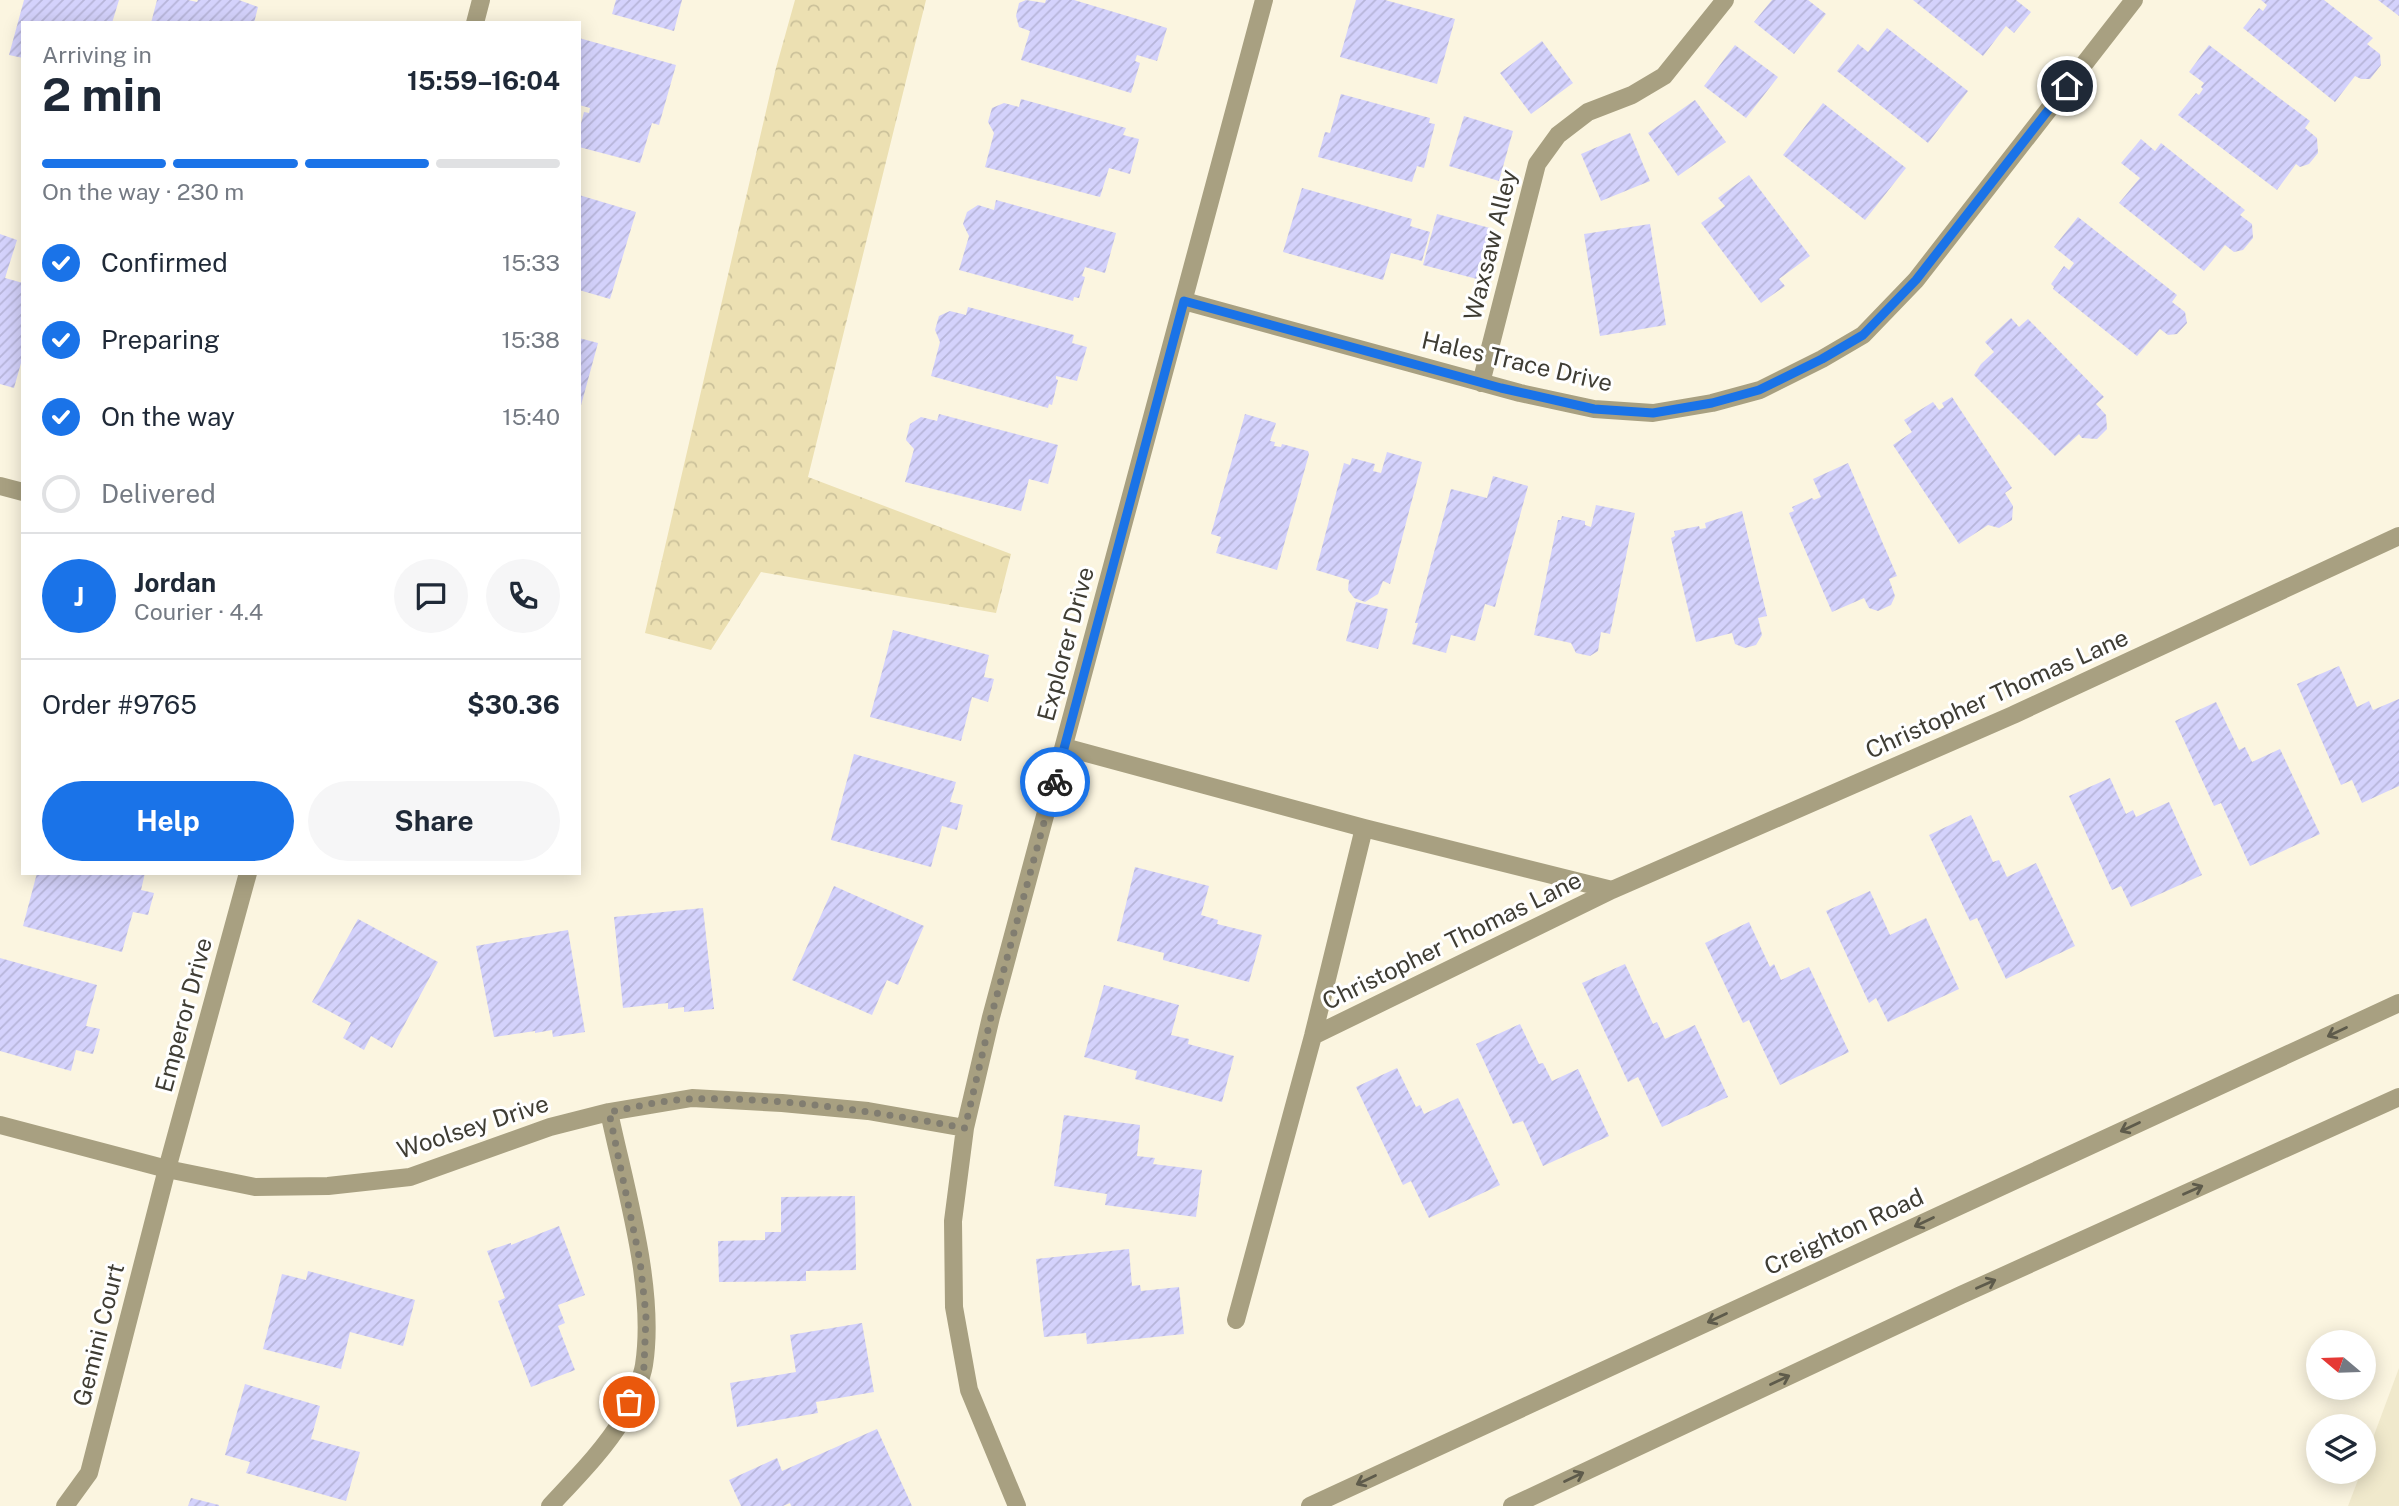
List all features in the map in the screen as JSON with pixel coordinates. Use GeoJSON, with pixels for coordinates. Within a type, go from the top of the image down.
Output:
{"type":"FeatureCollection","features":[{"type":"Feature","properties":{"kind":"street"},"geometry":{"type":"LineString","coordinates":[[476,21],[481,0]]}},
{"type":"Feature","properties":{"kind":"street","name":"Explorer Drive"},"geometry":{"type":"LineString","coordinates":[[1017,1506],[969,1390],[954,1307],[953,1222],[965,1128],[991,1017],[1264,0]]}},
{"type":"Feature","properties":{"kind":"street","name":"Waxsaw Alley"},"geometry":{"type":"LineString","coordinates":[[1481,383],[1537,164],[1558,135],[1588,112],[1632,95],[1664,76],[1725,0]]}},
{"type":"Feature","properties":{"kind":"street","name":"Hales Trace Drive"},"geometry":{"type":"LineString","coordinates":[[1184,301],[1481,383],[1594,409],[1653,413],[1712,403],[1759,390],[1863,335],[1916,280],[2134,0]]}},
{"type":"Feature","properties":{"kind":"street"},"geometry":{"type":"LineString","coordinates":[[0,486],[21,491]]}},
{"type":"Feature","properties":{"kind":"street","name":"Christopher Thomas Lane"},"geometry":{"type":"LineString","coordinates":[[1313,1036],[1612,891],[2013,715],[2399,536]]}},
{"type":"Feature","properties":{"kind":"street","name":"Christopher Thomas Lane"},"geometry":{"type":"LineString","coordinates":[[1064,747],[1612,891]]}},
{"type":"Feature","properties":{"kind":"street","name":"Christopher Thomas Lane"},"geometry":{"type":"LineString","coordinates":[[1236,1320],[1313,1036],[1364,828]]}},
{"type":"Feature","properties":{"kind":"street","name":"Emperor Drive"},"geometry":{"type":"LineString","coordinates":[[167,1169],[247,875]]}},
{"type":"Feature","properties":{"kind":"street","name":"Creighton Road"},"geometry":{"type":"LineString","coordinates":[[1310,1506],[2399,1003]]}},
{"type":"Feature","properties":{"kind":"street"},"geometry":{"type":"LineString","coordinates":[[1512,1506],[1974,1290],[2399,1097]]}},
{"type":"Feature","properties":{"kind":"street","name":"Woolsey Drive"},"geometry":{"type":"LineString","coordinates":[[0,1125],[167,1169],[255,1187],[328,1186],[410,1177],[550,1127],[609,1112],[692,1098],[868,1111],[965,1128]]}},
{"type":"Feature","properties":{"kind":"street"},"geometry":{"type":"LineString","coordinates":[[550,1506],[622,1420],[644,1367],[646,1315],[640,1261],[609,1112]]}},
{"type":"Feature","properties":{"kind":"street","name":"Gemini Court"},"geometry":{"type":"LineString","coordinates":[[65,1506],[89,1472],[167,1169]]}},
{"type":"Feature","properties":{"kind":"shaded area"},"geometry":{"type":"Polygon","coordinates":[[[2399,1368],[2399,1506],[2348,1506],[2356,1484],[2376,1484],[2376,1430],[2399,1368]]]}},
{"type":"Feature","properties":{"kind":"green space"},"geometry":{"type":"Polygon","coordinates":[[[795,0],[926,0],[808,477],[1011,554],[996,613],[761,572],[711,650],[645,633],[776,68],[795,0]]]}},
{"type":"Feature","properties":{"kind":"building"},"geometry":{"type":"Polygon","coordinates":[[[24,0],[119,0],[113,21],[21,21],[21,58],[9,55],[24,0]]]}},
{"type":"Feature","properties":{"kind":"building"},"geometry":{"type":"Polygon","coordinates":[[[157,0],[239,0],[258,7],[254,21],[152,21],[157,0]]]}},
{"type":"Feature","properties":{"kind":"building"},"geometry":{"type":"Polygon","coordinates":[[[616,0],[682,0],[674,31],[612,14],[616,0]]]}},
{"type":"Feature","properties":{"kind":"building"},"geometry":{"type":"Polygon","coordinates":[[[1026,0],[1045,3],[1046,0],[1074,0],[1167,28],[1157,61],[1137,55],[1135,61],[1140,63],[1131,93],[1021,60],[1030,31],[1019,27],[1016,16],[1019,3],[1026,0]]]}},
{"type":"Feature","properties":{"kind":"building"},"geometry":{"type":"Polygon","coordinates":[[[1356,0],[1385,0],[1455,19],[1437,84],[1340,57],[1356,0]]]}},
{"type":"Feature","properties":{"kind":"building"},"geometry":{"type":"Polygon","coordinates":[[[1772,0],[1808,0],[1826,14],[1794,54],[1754,22],[1772,0]]]}},
{"type":"Feature","properties":{"kind":"building"},"geometry":{"type":"Polygon","coordinates":[[[1913,0],[2016,0],[2031,12],[2014,33],[2006,26],[1983,56],[1913,0]]]}},
{"type":"Feature","properties":{"kind":"building"},"geometry":{"type":"Polygon","coordinates":[[[2261,0],[2324,0],[2373,38],[2367,44],[2380,54],[2381,65],[2370,79],[2355,76],[2335,102],[2243,28],[2259,8],[2263,11],[2267,5],[2261,0]]]}},
{"type":"Feature","properties":{"kind":"building"},"geometry":{"type":"Polygon","coordinates":[[[2378,0],[2399,0],[2399,16],[2378,0]]]}},
{"type":"Feature","properties":{"kind":"building"},"geometry":{"type":"Polygon","coordinates":[[[1887,28],[1968,91],[1928,143],[1837,71],[1858,44],[1868,52],[1887,28]]]}},
{"type":"Feature","properties":{"kind":"building"},"geometry":{"type":"Polygon","coordinates":[[[581,39],[676,65],[659,125],[652,123],[640,163],[581,148],[581,123],[584,112],[589,113],[590,108],[581,106],[581,39]]]}},
{"type":"Feature","properties":{"kind":"building"},"geometry":{"type":"Polygon","coordinates":[[[1542,41],[1573,83],[1531,114],[1500,73],[1542,41]]]}},
{"type":"Feature","properties":{"kind":"building"},"geometry":{"type":"Polygon","coordinates":[[[1735,45],[1778,77],[1746,118],[1704,86],[1735,45]]]}},
{"type":"Feature","properties":{"kind":"building"},"geometry":{"type":"Polygon","coordinates":[[[2209,45],[2310,121],[2305,128],[2317,138],[2318,153],[2309,164],[2300,167],[2296,164],[2277,190],[2178,115],[2196,93],[2199,95],[2203,89],[2201,87],[2204,83],[2189,72],[2209,45]]]}},
{"type":"Feature","properties":{"kind":"building"},"geometry":{"type":"Polygon","coordinates":[[[1341,94],[1430,118],[1429,123],[1435,124],[1424,168],[1417,166],[1412,182],[1318,157],[1325,132],[1330,133],[1341,94]]]}},
{"type":"Feature","properties":{"kind":"building"},"geometry":{"type":"Polygon","coordinates":[[[1021,99],[1126,128],[1123,135],[1139,139],[1130,174],[1109,168],[1100,197],[985,167],[994,133],[988,122],[992,108],[1004,103],[1019,107],[1021,99]]]}},
{"type":"Feature","properties":{"kind":"building"},"geometry":{"type":"Polygon","coordinates":[[[1695,100],[1726,142],[1678,176],[1648,133],[1695,100]]]}},
{"type":"Feature","properties":{"kind":"building"},"geometry":{"type":"Polygon","coordinates":[[[1823,103],[1906,168],[1865,220],[1783,155],[1823,103]]]}},
{"type":"Feature","properties":{"kind":"building"},"geometry":{"type":"Polygon","coordinates":[[[1464,116],[1513,131],[1499,181],[1449,166],[1464,116]]]}},
{"type":"Feature","properties":{"kind":"building"},"geometry":{"type":"Polygon","coordinates":[[[1630,133],[1650,181],[1601,201],[1581,154],[1630,133]]]}},
{"type":"Feature","properties":{"kind":"building"},"geometry":{"type":"Polygon","coordinates":[[[2141,139],[2155,151],[2161,143],[2245,210],[2240,215],[2252,224],[2253,238],[2243,250],[2234,252],[2225,245],[2204,271],[2119,203],[2140,178],[2121,163],[2141,139]]]}},
{"type":"Feature","properties":{"kind":"building"},"geometry":{"type":"Polygon","coordinates":[[[1749,175],[1810,256],[1779,279],[1785,286],[1761,303],[1701,223],[1725,206],[1718,198],[1749,175]]]}},
{"type":"Feature","properties":{"kind":"building"},"geometry":{"type":"Polygon","coordinates":[[[1302,188],[1412,219],[1410,226],[1430,232],[1422,261],[1391,253],[1383,280],[1283,252],[1302,188]]]}},
{"type":"Feature","properties":{"kind":"building"},"geometry":{"type":"Polygon","coordinates":[[[581,196],[636,212],[610,299],[581,291],[581,196]]]}},
{"type":"Feature","properties":{"kind":"building"},"geometry":{"type":"Polygon","coordinates":[[[996,200],[1116,233],[1105,273],[1085,267],[1079,298],[1074,297],[1073,301],[959,270],[969,236],[963,224],[967,212],[978,205],[994,210],[996,200]]]}},
{"type":"Feature","properties":{"kind":"building"},"geometry":{"type":"Polygon","coordinates":[[[1437,214],[1490,228],[1477,279],[1423,265],[1437,214]]]}},
{"type":"Feature","properties":{"kind":"building"},"geometry":{"type":"Polygon","coordinates":[[[2078,217],[2177,295],[2172,302],[2185,312],[2187,323],[2177,334],[2168,335],[2160,329],[2137,356],[2053,289],[2051,284],[2064,266],[2069,270],[2074,263],[2054,247],[2078,217]]]}},
{"type":"Feature","properties":{"kind":"building"},"geometry":{"type":"Polygon","coordinates":[[[1650,224],[1666,325],[1600,336],[1584,234],[1650,224]]]}},
{"type":"Feature","properties":{"kind":"building"},"geometry":{"type":"Polygon","coordinates":[[[0,234],[17,240],[5,278],[21,282],[21,363],[14,388],[0,384],[0,234]]]}},
{"type":"Feature","properties":{"kind":"building"},"geometry":{"type":"Polygon","coordinates":[[[968,307],[1074,335],[1072,343],[1087,347],[1077,381],[1056,376],[1058,380],[1052,405],[1049,404],[1048,408],[931,376],[940,342],[935,330],[939,316],[950,311],[966,315],[968,307]]]}},
{"type":"Feature","properties":{"kind":"building"},"geometry":{"type":"Polygon","coordinates":[[[2011,318],[2019,327],[2028,319],[2104,397],[2096,404],[2106,415],[2107,429],[2097,439],[2082,438],[2079,434],[2055,456],[1974,375],[1994,352],[1985,342],[2011,318]]]}},
{"type":"Feature","properties":{"kind":"building"},"geometry":{"type":"Polygon","coordinates":[[[581,339],[598,343],[581,405],[581,339]]]}},
{"type":"Feature","properties":{"kind":"building"},"geometry":{"type":"Polygon","coordinates":[[[1952,397],[2012,488],[2005,493],[2013,506],[2012,520],[1999,528],[1988,525],[1959,544],[1893,445],[1912,432],[1904,420],[1933,402],[1939,410],[1944,407],[1942,403],[1952,397]]]}},
{"type":"Feature","properties":{"kind":"building"},"geometry":{"type":"Polygon","coordinates":[[[939,414],[1058,445],[1048,484],[1029,479],[1021,511],[905,482],[914,449],[906,440],[910,424],[921,417],[937,421],[939,414]]]}},
{"type":"Feature","properties":{"kind":"building"},"geometry":{"type":"Polygon","coordinates":[[[1245,414],[1276,423],[1270,441],[1275,442],[1274,446],[1281,447],[1282,444],[1308,451],[1309,454],[1277,570],[1216,553],[1221,537],[1211,534],[1245,414]]]}},
{"type":"Feature","properties":{"kind":"building"},"geometry":{"type":"Polygon","coordinates":[[[1387,452],[1422,462],[1390,584],[1383,581],[1378,594],[1365,602],[1354,598],[1348,590],[1349,580],[1316,570],[1344,463],[1350,465],[1352,458],[1375,464],[1373,471],[1381,473],[1387,452]]]}},
{"type":"Feature","properties":{"kind":"building"},"geometry":{"type":"Polygon","coordinates":[[[1848,463],[1897,576],[1889,579],[1895,596],[1891,605],[1878,611],[1869,608],[1864,598],[1832,612],[1789,513],[1794,511],[1792,507],[1821,497],[1813,479],[1848,463]]]}},
{"type":"Feature","properties":{"kind":"building"},"geometry":{"type":"Polygon","coordinates":[[[1493,476],[1528,486],[1495,607],[1485,604],[1475,641],[1451,635],[1446,653],[1412,644],[1418,623],[1415,623],[1451,489],[1487,498],[1493,476]]]}},
{"type":"Feature","properties":{"kind":"building"},"geometry":{"type":"Polygon","coordinates":[[[1596,505],[1635,513],[1610,634],[1601,632],[1598,651],[1590,656],[1576,653],[1571,643],[1534,635],[1558,520],[1561,520],[1562,516],[1585,521],[1585,525],[1591,527],[1596,505]]]}},
{"type":"Feature","properties":{"kind":"building"},"geometry":{"type":"Polygon","coordinates":[[[1742,511],[1767,616],[1758,618],[1762,635],[1756,645],[1745,648],[1735,644],[1732,633],[1696,642],[1671,538],[1675,536],[1674,531],[1699,526],[1700,529],[1706,528],[1705,523],[1742,511]]]}},
{"type":"Feature","properties":{"kind":"building"},"geometry":{"type":"Polygon","coordinates":[[[1356,602],[1388,609],[1378,649],[1346,641],[1356,602]]]}},
{"type":"Feature","properties":{"kind":"building"},"geometry":{"type":"Polygon","coordinates":[[[893,630],[989,655],[984,677],[994,679],[988,702],[972,697],[961,741],[870,717],[893,630]]]}},
{"type":"Feature","properties":{"kind":"building"},"geometry":{"type":"Polygon","coordinates":[[[2339,666],[2357,707],[2369,701],[2373,710],[2399,699],[2399,786],[2362,803],[2352,780],[2341,785],[2297,684],[2339,666]]]}},
{"type":"Feature","properties":{"kind":"building"},"geometry":{"type":"Polygon","coordinates":[[[2216,702],[2239,750],[2245,747],[2252,762],[2280,749],[2320,834],[2250,866],[2221,803],[2214,806],[2175,721],[2216,702]]]}},
{"type":"Feature","properties":{"kind":"building"},"geometry":{"type":"Polygon","coordinates":[[[854,754],[956,782],[950,802],[963,805],[957,830],[942,826],[931,867],[831,840],[854,754]]]}},
{"type":"Feature","properties":{"kind":"building"},"geometry":{"type":"Polygon","coordinates":[[[2110,778],[2126,814],[2133,810],[2136,817],[2169,802],[2202,875],[2131,907],[2121,886],[2112,890],[2069,796],[2110,778]]]}},
{"type":"Feature","properties":{"kind":"building"},"geometry":{"type":"Polygon","coordinates":[[[1971,815],[1993,862],[1999,860],[2007,877],[2036,863],[2075,946],[2006,979],[1977,918],[1970,921],[1929,835],[1971,815]]]}},
{"type":"Feature","properties":{"kind":"building"},"geometry":{"type":"Polygon","coordinates":[[[1135,867],[1209,886],[1201,915],[1218,920],[1217,924],[1262,935],[1249,982],[1163,960],[1164,953],[1117,941],[1135,867]]]}},
{"type":"Feature","properties":{"kind":"building"},"geometry":{"type":"Polygon","coordinates":[[[36,875],[145,875],[141,890],[154,893],[148,915],[133,912],[122,952],[23,926],[36,875]]]}},
{"type":"Feature","properties":{"kind":"building"},"geometry":{"type":"Polygon","coordinates":[[[834,886],[924,926],[898,985],[887,980],[872,1015],[792,980],[834,886]]]}},
{"type":"Feature","properties":{"kind":"building"},"geometry":{"type":"Polygon","coordinates":[[[1870,891],[1890,935],[1926,918],[1959,989],[1888,1022],[1876,998],[1869,1003],[1826,911],[1870,891]]]}},
{"type":"Feature","properties":{"kind":"building"},"geometry":{"type":"Polygon","coordinates":[[[703,908],[714,1009],[684,1012],[684,1007],[668,1009],[668,1003],[623,1008],[614,917],[703,908]]]}},
{"type":"Feature","properties":{"kind":"building"},"geometry":{"type":"Polygon","coordinates":[[[358,919],[438,962],[392,1048],[371,1036],[364,1050],[343,1038],[351,1023],[312,1002],[358,919]]]}},
{"type":"Feature","properties":{"kind":"building"},"geometry":{"type":"Polygon","coordinates":[[[1749,922],[1770,967],[1774,964],[1781,980],[1809,967],[1849,1052],[1780,1085],[1749,1020],[1743,1023],[1705,943],[1749,922]]]}},
{"type":"Feature","properties":{"kind":"building"},"geometry":{"type":"Polygon","coordinates":[[[568,930],[585,1032],[553,1037],[552,1030],[494,1037],[476,946],[568,930]]]}},
{"type":"Feature","properties":{"kind":"building"},"geometry":{"type":"Polygon","coordinates":[[[0,958],[97,985],[86,1026],[100,1029],[93,1054],[76,1050],[71,1071],[0,1051],[0,958]]]}},
{"type":"Feature","properties":{"kind":"building"},"geometry":{"type":"Polygon","coordinates":[[[1625,964],[1653,1024],[1657,1022],[1665,1039],[1695,1025],[1728,1097],[1662,1127],[1638,1077],[1628,1082],[1582,983],[1625,964]]]}},
{"type":"Feature","properties":{"kind":"building"},"geometry":{"type":"Polygon","coordinates":[[[1104,985],[1179,1005],[1171,1035],[1189,1039],[1188,1044],[1234,1056],[1222,1102],[1135,1079],[1137,1071],[1084,1057],[1104,985]]]}},
{"type":"Feature","properties":{"kind":"building"},"geometry":{"type":"Polygon","coordinates":[[[1520,1024],[1539,1064],[1543,1063],[1552,1081],[1578,1069],[1609,1136],[1543,1166],[1523,1121],[1513,1124],[1476,1044],[1520,1024]]]}},
{"type":"Feature","properties":{"kind":"building"},"geometry":{"type":"Polygon","coordinates":[[[1397,1068],[1416,1107],[1420,1105],[1424,1114],[1458,1098],[1500,1185],[1429,1218],[1411,1181],[1403,1185],[1356,1087],[1397,1068]]]}},
{"type":"Feature","properties":{"kind":"building"},"geometry":{"type":"Polygon","coordinates":[[[1064,1115],[1140,1125],[1137,1156],[1155,1158],[1153,1164],[1202,1170],[1196,1217],[1105,1205],[1107,1194],[1054,1186],[1064,1115]]]}},
{"type":"Feature","properties":{"kind":"building"},"geometry":{"type":"Polygon","coordinates":[[[855,1196],[856,1270],[806,1271],[806,1281],[719,1282],[718,1241],[765,1240],[765,1232],[781,1232],[781,1197],[855,1196]]]}},
{"type":"Feature","properties":{"kind":"building"},"geometry":{"type":"Polygon","coordinates":[[[559,1226],[585,1295],[558,1305],[565,1323],[558,1326],[575,1370],[531,1387],[498,1301],[505,1298],[487,1251],[511,1245],[559,1226]]]}},
{"type":"Feature","properties":{"kind":"building"},"geometry":{"type":"Polygon","coordinates":[[[1129,1249],[1132,1286],[1140,1285],[1141,1291],[1179,1287],[1184,1334],[1087,1344],[1086,1333],[1044,1337],[1036,1259],[1129,1249]]]}},
{"type":"Feature","properties":{"kind":"building"},"geometry":{"type":"Polygon","coordinates":[[[308,1271],[415,1300],[403,1346],[350,1332],[341,1369],[263,1349],[282,1274],[306,1280],[308,1271]]]}},
{"type":"Feature","properties":{"kind":"building"},"geometry":{"type":"Polygon","coordinates":[[[862,1323],[874,1392],[816,1402],[818,1413],[737,1427],[730,1383],[796,1372],[790,1335],[862,1323]]]}},
{"type":"Feature","properties":{"kind":"building"},"geometry":{"type":"Polygon","coordinates":[[[245,1384],[320,1406],[311,1439],[360,1452],[346,1501],[246,1473],[250,1462],[225,1455],[245,1384]]]}},
{"type":"Feature","properties":{"kind":"building"},"geometry":{"type":"Polygon","coordinates":[[[877,1429],[912,1506],[791,1506],[790,1503],[783,1506],[741,1506],[729,1480],[777,1458],[782,1471],[877,1429]]]}},
{"type":"Feature","properties":{"kind":"building"},"geometry":{"type":"Polygon","coordinates":[[[191,1498],[219,1505],[219,1506],[188,1506],[191,1498]]]}},
{"type":"Feature","properties":{"kind":"way so far"},"geometry":{"type":"LineString","coordinates":[[629,1402],[644,1367],[646,1315],[640,1261],[609,1112],[692,1098],[868,1111],[965,1128],[991,1017],[1055,782]]}},
{"type":"Feature","properties":{"kind":"route"},"geometry":{"type":"LineString","coordinates":[[1055,782],[1184,301],[1501,388],[1594,409],[1653,413],[1712,403],[1759,390],[1863,335],[1916,280],[2067,86]]}}]}
